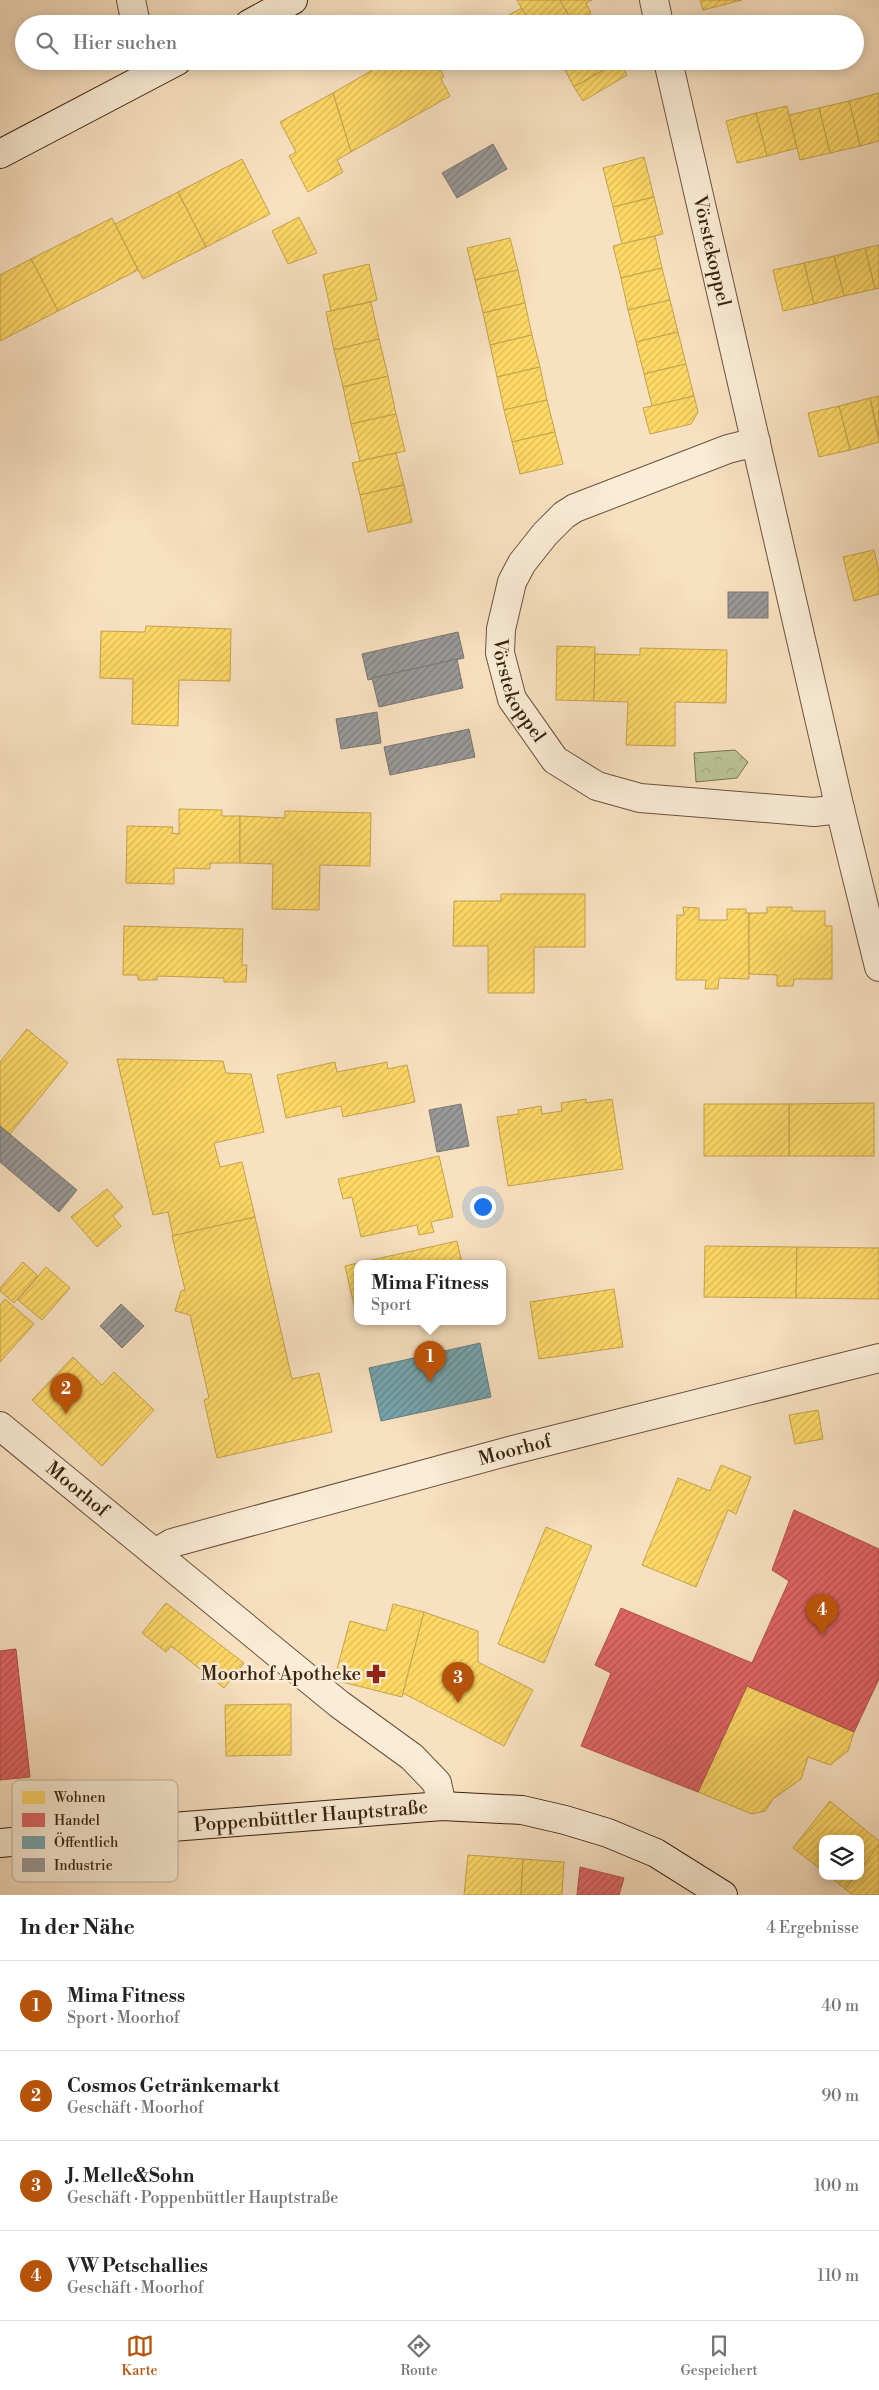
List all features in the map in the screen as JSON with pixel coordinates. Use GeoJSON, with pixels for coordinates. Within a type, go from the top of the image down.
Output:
{"type":"FeatureCollection","features":[{"type":"Feature","properties":{"kind":"street"},"geometry":{"type":"LineString","coordinates":[[131,0],[134,15]]}},
{"type":"Feature","properties":{"kind":"street"},"geometry":{"type":"LineString","coordinates":[[266,15],[293,0]]}},
{"type":"Feature","properties":{"kind":"street"},"geometry":{"type":"LineString","coordinates":[[654,0],[657,15]]}},
{"type":"Feature","properties":{"kind":"street"},"geometry":{"type":"LineString","coordinates":[[0,154],[153,70]]}},
{"type":"Feature","properties":{"kind":"street","name":"Vörstekoppel"},"geometry":{"type":"LineString","coordinates":[[670,70],[840,809],[879,967]]}},
{"type":"Feature","properties":{"kind":"street","name":"Vörstekoppel"},"geometry":{"type":"LineString","coordinates":[[756,442],[720,452],[575,508],[564,515],[545,534],[522,563],[512,582],[501,628],[500,653],[512,699],[555,760],[597,786],[640,798],[666,801],[814,812],[840,809]]}},
{"type":"Feature","properties":{"kind":"street","name":"Moorhof"},"geometry":{"type":"LineString","coordinates":[[155,1553],[172,1543],[513,1450],[879,1358]]}},
{"type":"Feature","properties":{"kind":"street","name":"Moorhof"},"geometry":{"type":"LineString","coordinates":[[0,1426],[340,1704]]}},
{"type":"Feature","properties":{"kind":"street","name":"Poppenbüttler Hauptstraße"},"geometry":{"type":"LineString","coordinates":[[340,1704],[412,1757],[437,1783],[442,1806]]}},
{"type":"Feature","properties":{"kind":"street","name":"Poppenbüttler Hauptstraße"},"geometry":{"type":"LineString","coordinates":[[178,1827],[442,1806],[522,1810],[608,1833],[656,1852],[723,1895]]}},
{"type":"Feature","properties":{"kind":"green space"},"geometry":{"type":"Polygon","coordinates":[[[735,750],[748,762],[737,778],[696,782],[694,753],[735,750]]]}},
{"type":"Feature","properties":{"kind":"building: Wohnen"},"geometry":{"type":"Polygon","coordinates":[[[517,0],[560,0],[568,15],[559,15],[525,15],[517,0]]]}},
{"type":"Feature","properties":{"kind":"building: Wohnen"},"geometry":{"type":"Polygon","coordinates":[[[560,0],[592,0],[586,3],[591,13],[587,15],[568,15],[560,0]]]}},
{"type":"Feature","properties":{"kind":"building: Wohnen"},"geometry":{"type":"Polygon","coordinates":[[[700,0],[742,0],[703,10],[700,0]]]}},
{"type":"Feature","properties":{"kind":"building: Wohnen"},"geometry":{"type":"Polygon","coordinates":[[[522,8],[526,15],[509,15],[522,8]]]}},
{"type":"Feature","properties":{"kind":"building: Wohnen"},"geometry":{"type":"Polygon","coordinates":[[[373,70],[440,70],[444,77],[441,79],[450,96],[351,152],[333,93],[373,70]]]}},
{"type":"Feature","properties":{"kind":"building: Wohnen"},"geometry":{"type":"Polygon","coordinates":[[[565,70],[603,70],[574,87],[565,70]]]}},
{"type":"Feature","properties":{"kind":"building: Wohnen"},"geometry":{"type":"Polygon","coordinates":[[[603,70],[624,70],[627,75],[583,101],[574,87],[603,70]]]}},
{"type":"Feature","properties":{"kind":"building: Wohnen"},"geometry":{"type":"Polygon","coordinates":[[[333,93],[351,152],[337,160],[343,172],[308,192],[289,156],[296,152],[280,122],[333,93]]]}},
{"type":"Feature","properties":{"kind":"building: Wohnen"},"geometry":{"type":"Polygon","coordinates":[[[879,93],[879,141],[860,146],[849,101],[879,93]]]}},
{"type":"Feature","properties":{"kind":"building: Wohnen"},"geometry":{"type":"Polygon","coordinates":[[[849,101],[860,146],[830,153],[819,108],[849,101]]]}},
{"type":"Feature","properties":{"kind":"building: Wohnen"},"geometry":{"type":"Polygon","coordinates":[[[787,106],[797,148],[767,156],[756,113],[787,106]]]}},
{"type":"Feature","properties":{"kind":"building: Wohnen"},"geometry":{"type":"Polygon","coordinates":[[[819,108],[830,153],[800,160],[789,115],[819,108]]]}},
{"type":"Feature","properties":{"kind":"building: Wohnen"},"geometry":{"type":"Polygon","coordinates":[[[756,113],[767,156],[737,163],[726,121],[756,113]]]}},
{"type":"Feature","properties":{"kind":"building: Wohnen"},"geometry":{"type":"Polygon","coordinates":[[[644,157],[654,197],[613,207],[603,168],[644,157]]]}},
{"type":"Feature","properties":{"kind":"building: Wohnen"},"geometry":{"type":"Polygon","coordinates":[[[242,159],[270,214],[206,247],[178,192],[242,159]]]}},
{"type":"Feature","properties":{"kind":"building: Wohnen"},"geometry":{"type":"Polygon","coordinates":[[[178,192],[206,247],[143,279],[115,224],[178,192]]]}},
{"type":"Feature","properties":{"kind":"building: Wohnen"},"geometry":{"type":"Polygon","coordinates":[[[654,197],[663,234],[622,244],[613,207],[654,197]]]}},
{"type":"Feature","properties":{"kind":"building: Wohnen"},"geometry":{"type":"Polygon","coordinates":[[[299,217],[317,253],[288,264],[272,231],[299,217]]]}},
{"type":"Feature","properties":{"kind":"building: Wohnen"},"geometry":{"type":"Polygon","coordinates":[[[112,218],[138,270],[58,311],[31,259],[112,218]]]}},
{"type":"Feature","properties":{"kind":"building: Wohnen"},"geometry":{"type":"Polygon","coordinates":[[[655,236],[662,268],[621,278],[613,246],[655,236]]]}},
{"type":"Feature","properties":{"kind":"building: Wohnen"},"geometry":{"type":"Polygon","coordinates":[[[510,238],[518,270],[475,280],[467,248],[510,238]]]}},
{"type":"Feature","properties":{"kind":"building: Wohnen"},"geometry":{"type":"Polygon","coordinates":[[[879,245],[879,288],[875,289],[865,248],[879,245]]]}},
{"type":"Feature","properties":{"kind":"building: Wohnen"},"geometry":{"type":"Polygon","coordinates":[[[865,248],[875,289],[844,296],[834,256],[865,248]]]}},
{"type":"Feature","properties":{"kind":"building: Wohnen"},"geometry":{"type":"Polygon","coordinates":[[[834,256],[844,296],[814,304],[804,263],[834,256]]]}},
{"type":"Feature","properties":{"kind":"building: Wohnen"},"geometry":{"type":"Polygon","coordinates":[[[31,259],[58,311],[0,341],[0,275],[31,259]]]}},
{"type":"Feature","properties":{"kind":"building: Wohnen"},"geometry":{"type":"Polygon","coordinates":[[[804,263],[814,304],[783,311],[773,270],[804,263]]]}},
{"type":"Feature","properties":{"kind":"building: Wohnen"},"geometry":{"type":"Polygon","coordinates":[[[369,264],[377,300],[331,311],[323,275],[369,264]]]}},
{"type":"Feature","properties":{"kind":"building: Wohnen"},"geometry":{"type":"Polygon","coordinates":[[[662,268],[670,300],[628,310],[621,278],[662,268]]]}},
{"type":"Feature","properties":{"kind":"building: Wohnen"},"geometry":{"type":"Polygon","coordinates":[[[518,270],[525,303],[483,313],[475,280],[518,270]]]}},
{"type":"Feature","properties":{"kind":"building: Wohnen"},"geometry":{"type":"Polygon","coordinates":[[[670,300],[678,332],[636,342],[628,310],[670,300]]]}},
{"type":"Feature","properties":{"kind":"building: Wohnen"},"geometry":{"type":"Polygon","coordinates":[[[371,302],[379,339],[334,350],[326,312],[371,302]]]}},
{"type":"Feature","properties":{"kind":"building: Wohnen"},"geometry":{"type":"Polygon","coordinates":[[[525,303],[532,335],[490,345],[483,313],[525,303]]]}},
{"type":"Feature","properties":{"kind":"building: Wohnen"},"geometry":{"type":"Polygon","coordinates":[[[678,332],[686,364],[644,374],[636,342],[678,332]]]}},
{"type":"Feature","properties":{"kind":"building: Wohnen"},"geometry":{"type":"Polygon","coordinates":[[[532,335],[540,367],[497,377],[490,345],[532,335]]]}},
{"type":"Feature","properties":{"kind":"building: Wohnen"},"geometry":{"type":"Polygon","coordinates":[[[379,339],[388,376],[343,387],[334,350],[379,339]]]}},
{"type":"Feature","properties":{"kind":"building: Wohnen"},"geometry":{"type":"Polygon","coordinates":[[[686,364],[694,396],[652,406],[644,374],[686,364]]]}},
{"type":"Feature","properties":{"kind":"building: Wohnen"},"geometry":{"type":"Polygon","coordinates":[[[540,367],[547,400],[504,410],[497,377],[540,367]]]}},
{"type":"Feature","properties":{"kind":"building: Wohnen"},"geometry":{"type":"Polygon","coordinates":[[[388,376],[396,414],[351,424],[343,387],[388,376]]]}},
{"type":"Feature","properties":{"kind":"building: Wohnen"},"geometry":{"type":"Polygon","coordinates":[[[694,396],[698,412],[691,424],[650,434],[643,408],[694,396]]]}},
{"type":"Feature","properties":{"kind":"building: Wohnen"},"geometry":{"type":"Polygon","coordinates":[[[879,396],[879,436],[870,398],[879,396]]]}},
{"type":"Feature","properties":{"kind":"building: Wohnen"},"geometry":{"type":"Polygon","coordinates":[[[870,398],[879,442],[850,450],[839,406],[870,398]]]}},
{"type":"Feature","properties":{"kind":"building: Wohnen"},"geometry":{"type":"Polygon","coordinates":[[[547,400],[555,432],[512,442],[504,410],[547,400]]]}},
{"type":"Feature","properties":{"kind":"building: Wohnen"},"geometry":{"type":"Polygon","coordinates":[[[839,406],[850,450],[819,457],[808,413],[839,406]]]}},
{"type":"Feature","properties":{"kind":"building: Wohnen"},"geometry":{"type":"Polygon","coordinates":[[[396,414],[405,451],[360,461],[351,424],[396,414]]]}},
{"type":"Feature","properties":{"kind":"building: Wohnen"},"geometry":{"type":"Polygon","coordinates":[[[555,432],[563,464],[520,474],[512,442],[555,432]]]}},
{"type":"Feature","properties":{"kind":"building: Wohnen"},"geometry":{"type":"Polygon","coordinates":[[[396,453],[404,485],[360,495],[352,463],[396,453]]]}},
{"type":"Feature","properties":{"kind":"building: Wohnen"},"geometry":{"type":"Polygon","coordinates":[[[404,485],[412,522],[368,532],[360,495],[404,485]]]}},
{"type":"Feature","properties":{"kind":"building: Wohnen"},"geometry":{"type":"Polygon","coordinates":[[[874,550],[879,571],[879,594],[854,601],[843,557],[874,550]]]}},
{"type":"Feature","properties":{"kind":"building: Wohnen"},"geometry":{"type":"Polygon","coordinates":[[[146,626],[231,629],[230,681],[179,680],[178,726],[132,724],[133,679],[100,678],[101,631],[145,632],[146,626]]]}},
{"type":"Feature","properties":{"kind":"building: Wohnen"},"geometry":{"type":"Polygon","coordinates":[[[557,646],[595,647],[594,701],[556,700],[557,646]]]}},
{"type":"Feature","properties":{"kind":"building: Wohnen"},"geometry":{"type":"Polygon","coordinates":[[[640,648],[727,650],[726,703],[675,702],[675,746],[626,745],[628,702],[594,701],[595,654],[640,655],[640,648]]]}},
{"type":"Feature","properties":{"kind":"building: Wohnen"},"geometry":{"type":"Polygon","coordinates":[[[179,809],[222,810],[222,816],[240,816],[240,863],[210,863],[210,869],[174,868],[174,884],[126,883],[127,826],[173,827],[172,833],[179,834],[179,809]]]}},
{"type":"Feature","properties":{"kind":"building: Wohnen"},"geometry":{"type":"Polygon","coordinates":[[[285,811],[371,813],[370,866],[320,865],[319,910],[272,909],[273,864],[240,863],[240,816],[285,818],[285,811]]]}},
{"type":"Feature","properties":{"kind":"building: Wohnen"},"geometry":{"type":"Polygon","coordinates":[[[501,894],[585,894],[585,947],[534,947],[534,993],[488,993],[488,946],[453,946],[454,901],[501,901],[501,894]]]}},
{"type":"Feature","properties":{"kind":"building: Wohnen"},"geometry":{"type":"Polygon","coordinates":[[[683,907],[699,908],[699,920],[727,920],[727,909],[746,909],[746,913],[749,913],[749,979],[719,978],[718,989],[705,989],[706,980],[676,980],[677,915],[684,915],[683,907]]]}},
{"type":"Feature","properties":{"kind":"building: Wohnen"},"geometry":{"type":"Polygon","coordinates":[[[767,907],[792,907],[792,911],[825,911],[825,926],[832,926],[832,979],[794,979],[793,986],[777,986],[777,975],[749,974],[749,913],[767,913],[767,907]]]}},
{"type":"Feature","properties":{"kind":"building: Wohnen"},"geometry":{"type":"Polygon","coordinates":[[[124,926],[243,929],[242,965],[247,965],[246,982],[224,982],[224,978],[157,976],[157,980],[138,980],[138,975],[123,975],[124,926]]]}},
{"type":"Feature","properties":{"kind":"building: Wohnen"},"geometry":{"type":"Polygon","coordinates":[[[27,1029],[68,1063],[10,1134],[0,1126],[0,1062],[27,1029]]]}},
{"type":"Feature","properties":{"kind":"building: Wohnen"},"geometry":{"type":"Polygon","coordinates":[[[117,1059],[223,1061],[226,1073],[251,1074],[264,1132],[214,1143],[220,1167],[242,1162],[255,1217],[173,1236],[168,1212],[153,1215],[117,1059]]]}},
{"type":"Feature","properties":{"kind":"building: Wohnen"},"geometry":{"type":"Polygon","coordinates":[[[335,1062],[337,1072],[387,1062],[388,1069],[407,1065],[415,1102],[343,1117],[341,1106],[286,1118],[277,1075],[335,1062]]]}},
{"type":"Feature","properties":{"kind":"building: Wohnen"},"geometry":{"type":"Polygon","coordinates":[[[586,1099],[586,1103],[612,1099],[623,1169],[508,1186],[497,1117],[519,1114],[518,1110],[541,1106],[542,1114],[562,1111],[561,1103],[586,1099]]]}},
{"type":"Feature","properties":{"kind":"building: Wohnen"},"geometry":{"type":"Polygon","coordinates":[[[874,1103],[874,1156],[789,1156],[789,1104],[874,1103]]]}},
{"type":"Feature","properties":{"kind":"building: Wohnen"},"geometry":{"type":"Polygon","coordinates":[[[704,1104],[789,1104],[789,1156],[704,1156],[704,1104]]]}},
{"type":"Feature","properties":{"kind":"building: Wohnen"},"geometry":{"type":"Polygon","coordinates":[[[439,1156],[453,1217],[431,1222],[434,1232],[419,1235],[417,1225],[361,1237],[352,1197],[343,1199],[338,1179],[439,1156]]]}},
{"type":"Feature","properties":{"kind":"building: Wohnen"},"geometry":{"type":"Polygon","coordinates":[[[107,1189],[123,1207],[113,1216],[121,1226],[97,1247],[71,1217],[107,1189]]]}},
{"type":"Feature","properties":{"kind":"building: Wohnen"},"geometry":{"type":"Polygon","coordinates":[[[255,1217],[292,1379],[319,1373],[332,1432],[217,1458],[204,1400],[209,1398],[190,1315],[175,1311],[181,1291],[185,1290],[172,1236],[255,1217]]]}},
{"type":"Feature","properties":{"kind":"building: Wohnen"},"geometry":{"type":"Polygon","coordinates":[[[457,1241],[461,1260],[372,1260],[457,1241]]]}},
{"type":"Feature","properties":{"kind":"building: Wohnen"},"geometry":{"type":"Polygon","coordinates":[[[705,1246],[797,1247],[796,1298],[704,1297],[705,1246]]]}},
{"type":"Feature","properties":{"kind":"building: Wohnen"},"geometry":{"type":"Polygon","coordinates":[[[797,1247],[879,1248],[879,1299],[796,1298],[797,1247]]]}},
{"type":"Feature","properties":{"kind":"building: Wohnen"},"geometry":{"type":"Polygon","coordinates":[[[23,1262],[38,1276],[14,1303],[0,1291],[0,1288],[23,1262]]]}},
{"type":"Feature","properties":{"kind":"building: Wohnen"},"geometry":{"type":"Polygon","coordinates":[[[354,1264],[354,1305],[345,1266],[354,1264]]]}},
{"type":"Feature","properties":{"kind":"building: Wohnen"},"geometry":{"type":"Polygon","coordinates":[[[46,1267],[70,1288],[42,1320],[18,1300],[46,1267]]]}},
{"type":"Feature","properties":{"kind":"building: Wohnen"},"geometry":{"type":"Polygon","coordinates":[[[614,1289],[623,1347],[539,1359],[530,1302],[614,1289]]]}},
{"type":"Feature","properties":{"kind":"building: Wohnen"},"geometry":{"type":"Polygon","coordinates":[[[5,1299],[34,1324],[0,1362],[0,1305],[5,1299]]]}},
{"type":"Feature","properties":{"kind":"building: Wohnen"},"geometry":{"type":"Polygon","coordinates":[[[73,1357],[102,1385],[114,1372],[154,1410],[102,1466],[32,1400],[73,1357]]]}},
{"type":"Feature","properties":{"kind":"building: Wohnen"},"geometry":{"type":"Polygon","coordinates":[[[818,1410],[823,1439],[795,1444],[789,1415],[818,1410]]]}},
{"type":"Feature","properties":{"kind":"building: Wohnen"},"geometry":{"type":"Polygon","coordinates":[[[721,1465],[751,1477],[736,1514],[728,1510],[696,1587],[642,1565],[678,1478],[710,1491],[721,1465]]]}},
{"type":"Feature","properties":{"kind":"building: Wohnen"},"geometry":{"type":"Polygon","coordinates":[[[546,1527],[592,1546],[544,1663],[498,1644],[546,1527]]]}},
{"type":"Feature","properties":{"kind":"building: Wohnen"},"geometry":{"type":"Polygon","coordinates":[[[166,1603],[244,1663],[224,1688],[171,1646],[166,1652],[142,1633],[166,1603]]]}},
{"type":"Feature","properties":{"kind":"building: Wohnen"},"geometry":{"type":"Polygon","coordinates":[[[393,1604],[424,1612],[402,1697],[334,1680],[350,1621],[386,1631],[393,1604]]]}},
{"type":"Feature","properties":{"kind":"building: Wohnen"},"geometry":{"type":"Polygon","coordinates":[[[424,1612],[478,1631],[478,1662],[533,1690],[504,1746],[403,1693],[424,1612]]]}},
{"type":"Feature","properties":{"kind":"building: Wohnen"},"geometry":{"type":"Polygon","coordinates":[[[747,1686],[854,1732],[848,1751],[830,1765],[808,1757],[801,1779],[773,1799],[765,1811],[752,1814],[698,1792],[747,1686]]]}},
{"type":"Feature","properties":{"kind":"building: Wohnen"},"geometry":{"type":"Polygon","coordinates":[[[291,1704],[291,1755],[226,1756],[225,1705],[291,1704]]]}},
{"type":"Feature","properties":{"kind":"building: Wohnen"},"geometry":{"type":"Polygon","coordinates":[[[830,1801],[879,1841],[879,1845],[864,1864],[864,1835],[819,1835],[819,1868],[793,1848],[830,1801]]]}},
{"type":"Feature","properties":{"kind":"building: Wohnen"},"geometry":{"type":"Polygon","coordinates":[[[879,1845],[879,1895],[853,1895],[845,1889],[852,1880],[864,1880],[864,1864],[879,1845]]]}},
{"type":"Feature","properties":{"kind":"building: Wohnen"},"geometry":{"type":"Polygon","coordinates":[[[468,1855],[523,1859],[521,1895],[464,1895],[468,1855]]]}},
{"type":"Feature","properties":{"kind":"building: Wohnen"},"geometry":{"type":"Polygon","coordinates":[[[523,1859],[564,1862],[562,1895],[521,1895],[523,1859]]]}},
{"type":"Feature","properties":{"kind":"building: Wohnen"},"geometry":{"type":"Polygon","coordinates":[[[834,1880],[852,1880],[845,1889],[834,1880]]]}},
{"type":"Feature","properties":{"kind":"building: Handel"},"geometry":{"type":"Polygon","coordinates":[[[794,1510],[879,1549],[879,1679],[854,1732],[747,1686],[698,1792],[581,1746],[611,1673],[595,1665],[621,1608],[752,1663],[789,1581],[772,1570],[794,1510]]]}},
{"type":"Feature","properties":{"kind":"building: Handel"},"geometry":{"type":"Polygon","coordinates":[[[16,1649],[30,1777],[0,1780],[0,1651],[16,1649]]]}},
{"type":"Feature","properties":{"kind":"building: Handel"},"geometry":{"type":"Polygon","coordinates":[[[580,1867],[624,1878],[619,1895],[577,1895],[580,1867]]]}},
{"type":"Feature","properties":{"kind":"building: Öffentlich"},"geometry":{"type":"Polygon","coordinates":[[[480,1343],[491,1397],[381,1421],[369,1368],[480,1343]]]}},
{"type":"Feature","properties":{"kind":"building: Industrie"},"geometry":{"type":"Polygon","coordinates":[[[493,144],[507,169],[457,198],[442,173],[493,144]]]}},
{"type":"Feature","properties":{"kind":"building: Industrie"},"geometry":{"type":"Polygon","coordinates":[[[728,592],[768,592],[768,618],[728,618],[728,592]]]}},
{"type":"Feature","properties":{"kind":"building: Industrie"},"geometry":{"type":"Polygon","coordinates":[[[458,632],[464,658],[368,680],[362,654],[458,632]]]}},
{"type":"Feature","properties":{"kind":"building: Industrie"},"geometry":{"type":"Polygon","coordinates":[[[457,659],[463,688],[379,707],[372,678],[457,659]]]}},
{"type":"Feature","properties":{"kind":"building: Industrie"},"geometry":{"type":"Polygon","coordinates":[[[377,712],[381,743],[341,749],[336,719],[377,712]]]}},
{"type":"Feature","properties":{"kind":"building: Industrie"},"geometry":{"type":"Polygon","coordinates":[[[469,729],[475,757],[390,775],[384,747],[469,729]]]}},
{"type":"Feature","properties":{"kind":"building: Industrie"},"geometry":{"type":"Polygon","coordinates":[[[461,1104],[469,1146],[437,1152],[429,1110],[461,1104]]]}},
{"type":"Feature","properties":{"kind":"building: Industrie"},"geometry":{"type":"Polygon","coordinates":[[[0,1126],[77,1190],[59,1212],[0,1162],[0,1126]]]}},
{"type":"Feature","properties":{"kind":"building: Industrie"},"geometry":{"type":"Polygon","coordinates":[[[121,1304],[144,1326],[122,1348],[100,1326],[121,1304]]]}},
{"type":"Feature","properties":{"kind":"place","name":"Mima Fitness"},"geometry":{"type":"Point","coordinates":[430,1382]}},
{"type":"Feature","properties":{"kind":"place","name":"Cosmos Getränkemarkt"},"geometry":{"type":"Point","coordinates":[66,1414]}},
{"type":"Feature","properties":{"kind":"place","name":"VW Petschallies"},"geometry":{"type":"Point","coordinates":[822,1635]}},
{"type":"Feature","properties":{"kind":"place","name":"Moorhof Apotheke"},"geometry":{"type":"Point","coordinates":[376,1674]}},
{"type":"Feature","properties":{"kind":"place","name":"J. Melle&Sohn"},"geometry":{"type":"Point","coordinates":[458,1703]}}]}
